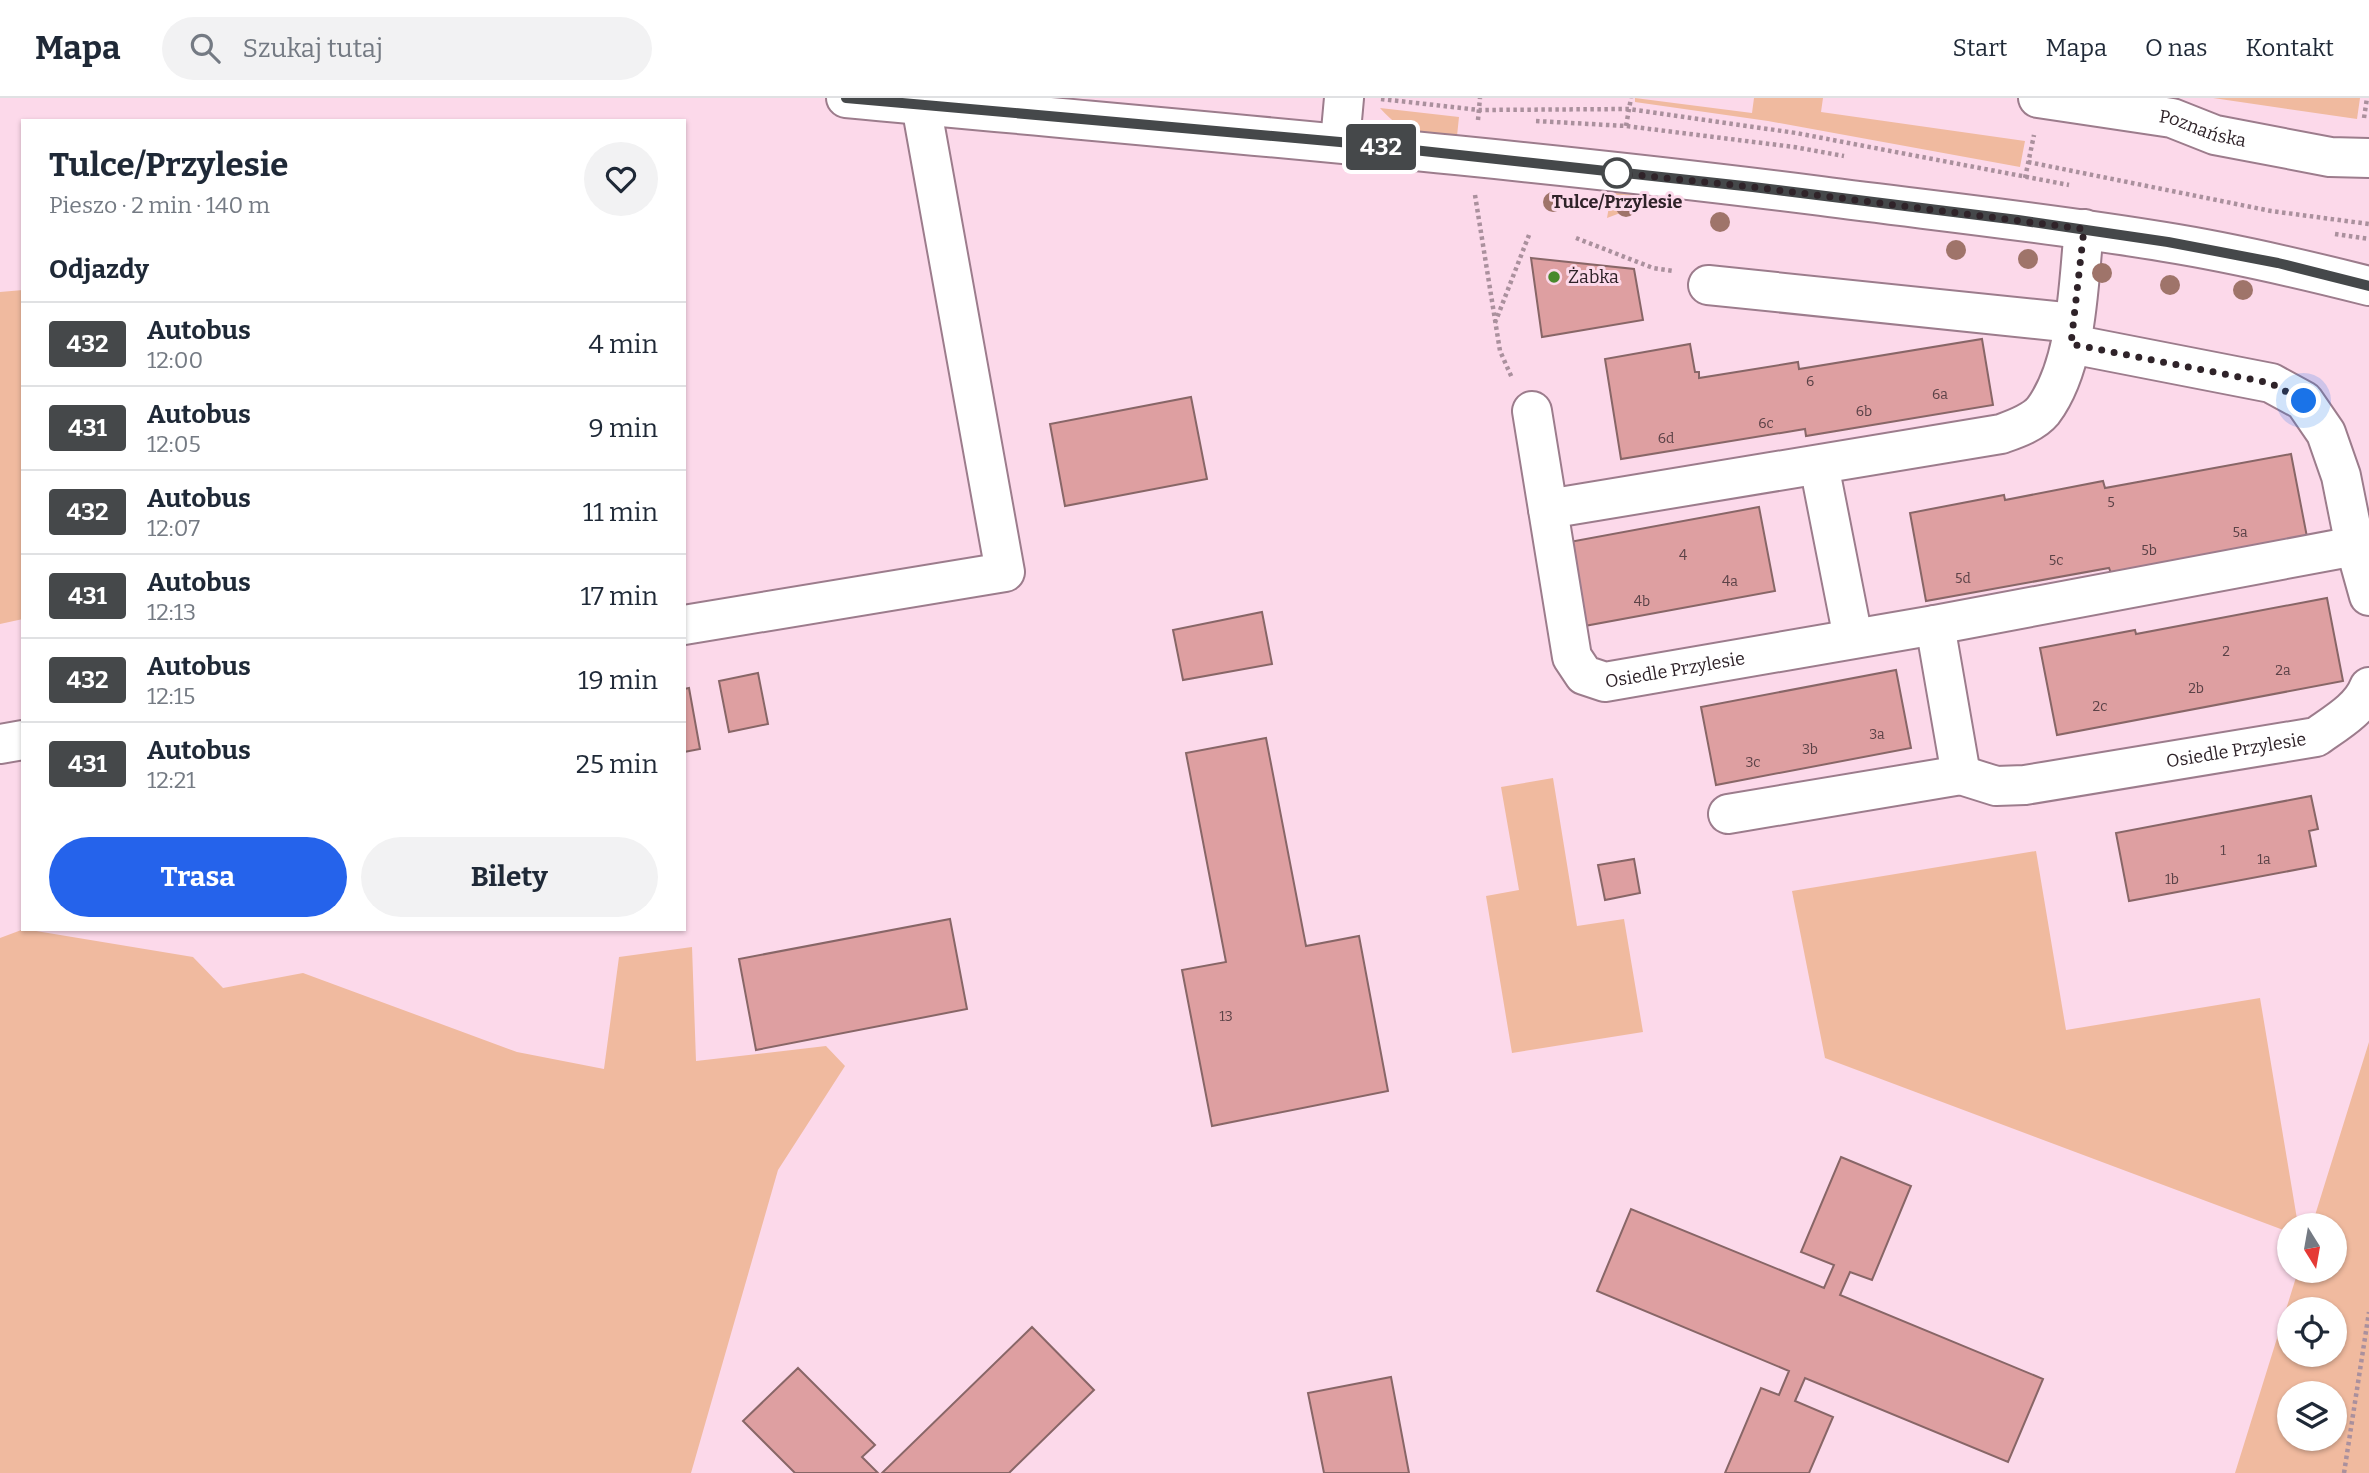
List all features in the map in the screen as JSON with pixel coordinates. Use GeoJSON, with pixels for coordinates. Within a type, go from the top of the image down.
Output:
{"type":"FeatureCollection","features":[{"type":"Feature","properties":{"kind":"street"},"geometry":{"type":"LineString","coordinates":[[846,98],[1340,142],[1753,187],[2018,220],[2168,242],[2266,261],[2369,286]]}},
{"type":"Feature","properties":{"kind":"street"},"geometry":{"type":"LineString","coordinates":[[1340,142],[1344,98]]}},
{"type":"Feature","properties":{"kind":"street","name":"Poznańska"},"geometry":{"type":"LineString","coordinates":[[2042,99],[2172,118],[2215,135],[2317,155],[2366,143]]}},
{"type":"Feature","properties":{"kind":"street"},"geometry":{"type":"LineString","coordinates":[[686,625],[1005,572],[921,105]]}},
{"type":"Feature","properties":{"kind":"street"},"geometry":{"type":"LineString","coordinates":[[1548,509],[2001,434],[2019,428],[2042,412],[2062,373],[2073,334],[2084,229]]}},
{"type":"Feature","properties":{"kind":"street"},"geometry":{"type":"LineString","coordinates":[[1708,285],[2073,334],[2270,383],[2304,401],[2326,433],[2341,476],[2355,546],[2369,596]]}},
{"type":"Feature","properties":{"kind":"street","name":"Osiedle Przylesie"},"geometry":{"type":"LineString","coordinates":[[1532,411],[1572,657],[1584,675],[1605,682],[1935,625],[2355,546]]}},
{"type":"Feature","properties":{"kind":"street"},"geometry":{"type":"LineString","coordinates":[[1819,465],[1853,638]]}},
{"type":"Feature","properties":{"kind":"street"},"geometry":{"type":"LineString","coordinates":[[1935,625],[1961,775]]}},
{"type":"Feature","properties":{"kind":"street","name":"Osiedle Przylesie"},"geometry":{"type":"LineString","coordinates":[[1728,814],[1961,775],[1996,786],[2025,785],[2316,737],[2344,716],[2366,695],[2369,687]]}},
{"type":"Feature","properties":{"kind":"street"},"geometry":{"type":"LineString","coordinates":[[0,744],[21,740]]}},
{"type":"Feature","properties":{"kind":"path"},"geometry":{"type":"LineString","coordinates":[[1376,98],[1479,110],[1629,109],[1796,133],[2077,186]]}},
{"type":"Feature","properties":{"kind":"path"},"geometry":{"type":"LineString","coordinates":[[1480,98],[1472,157],[1473,181],[1495,324],[1500,351],[1519,394],[1532,411]]}},
{"type":"Feature","properties":{"kind":"path"},"geometry":{"type":"LineString","coordinates":[[1626,126],[1630,98]]}},
{"type":"Feature","properties":{"kind":"path"},"geometry":{"type":"LineString","coordinates":[[2366,143],[2367,98]]}},
{"type":"Feature","properties":{"kind":"path"},"geometry":{"type":"LineString","coordinates":[[2018,220],[2031,142],[2042,99]]}},
{"type":"Feature","properties":{"kind":"path"},"geometry":{"type":"LineString","coordinates":[[2028,163],[2271,211],[2369,225]]}},
{"type":"Feature","properties":{"kind":"path"},"geometry":{"type":"LineString","coordinates":[[2328,233],[2369,239]]}},
{"type":"Feature","properties":{"kind":"path"},"geometry":{"type":"LineString","coordinates":[[1495,324],[1530,235]]}},
{"type":"Feature","properties":{"kind":"path"},"geometry":{"type":"LineString","coordinates":[[1576,239],[1653,268],[1697,274],[1708,285]]}},
{"type":"Feature","properties":{"kind":"path"},"geometry":{"type":"LineString","coordinates":[[2344,1473],[2369,1312]]}},
{"type":"Feature","properties":{"kind":"shaded area"},"geometry":{"type":"Polygon","coordinates":[[[1635,98],[1752,113],[1754,98],[1823,98],[1821,112],[2025,141],[2020,167],[1768,121],[1635,102],[1635,98]]]}},
{"type":"Feature","properties":{"kind":"shaded area"},"geometry":{"type":"Polygon","coordinates":[[[2213,98],[2360,98],[2357,119],[2213,98]]]}},
{"type":"Feature","properties":{"kind":"shaded area"},"geometry":{"type":"Polygon","coordinates":[[[1380,108],[1459,117],[1457,136],[1406,129],[1380,108]]]}},
{"type":"Feature","properties":{"kind":"shaded area"},"geometry":{"type":"Polygon","coordinates":[[[1612,189],[1668,195],[1607,218],[1612,189]]]}},
{"type":"Feature","properties":{"kind":"shaded area"},"geometry":{"type":"Polygon","coordinates":[[[21,290],[21,619],[0,624],[0,292],[21,290]]]}},
{"type":"Feature","properties":{"kind":"shaded area"},"geometry":{"type":"Polygon","coordinates":[[[1553,778],[1577,926],[1624,919],[1643,1032],[1512,1053],[1486,896],[1519,890],[1501,787],[1553,778]]]}},
{"type":"Feature","properties":{"kind":"shaded area"},"geometry":{"type":"Polygon","coordinates":[[[2036,851],[2066,1030],[2260,998],[2296,1213],[2277,1213],[2277,1228],[1825,1058],[1792,891],[2036,851]]]}},
{"type":"Feature","properties":{"kind":"shaded area"},"geometry":{"type":"Polygon","coordinates":[[[21,930],[36,931],[193,957],[223,988],[303,973],[517,1052],[604,1069],[619,957],[692,947],[696,1061],[826,1046],[845,1066],[778,1170],[691,1473],[0,1473],[0,938],[21,930]]]}},
{"type":"Feature","properties":{"kind":"shaded area"},"geometry":{"type":"Polygon","coordinates":[[[2369,1042],[2369,1473],[2235,1473],[2277,1338],[2277,1367],[2347,1367],[2347,1297],[2290,1297],[2294,1283],[2347,1283],[2347,1213],[2316,1213],[2369,1042]]]}},
{"type":"Feature","properties":{"kind":"building"},"geometry":{"type":"Polygon","coordinates":[[[1531,258],[1634,269],[1643,320],[1542,337],[1531,258]]]}},
{"type":"Feature","properties":{"kind":"building"},"geometry":{"type":"Polygon","coordinates":[[[1982,339],[1993,405],[1806,436],[1805,429],[1621,459],[1605,359],[1690,344],[1695,372],[1699,372],[1699,378],[1798,362],[1799,369],[1982,339]]]}},
{"type":"Feature","properties":{"kind":"building"},"geometry":{"type":"Polygon","coordinates":[[[1191,397],[1207,479],[1065,506],[1050,424],[1191,397]]]}},
{"type":"Feature","properties":{"kind":"building"},"geometry":{"type":"Polygon","coordinates":[[[2291,454],[2307,537],[2111,573],[2109,568],[1926,601],[1910,513],[2004,495],[2005,500],[2103,481],[2105,488],[2291,454]]]}},
{"type":"Feature","properties":{"kind":"building"},"geometry":{"type":"Polygon","coordinates":[[[1759,507],[1775,591],[1579,627],[1564,543],[1759,507]]]}},
{"type":"Feature","properties":{"kind":"building"},"geometry":{"type":"Polygon","coordinates":[[[2327,598],[2343,681],[2057,735],[2040,648],[2135,630],[2136,634],[2327,598]]]}},
{"type":"Feature","properties":{"kind":"building"},"geometry":{"type":"Polygon","coordinates":[[[1262,612],[1272,664],[1183,680],[1173,630],[1262,612]]]}},
{"type":"Feature","properties":{"kind":"building"},"geometry":{"type":"Polygon","coordinates":[[[1896,670],[1911,748],[1716,785],[1701,707],[1896,670]]]}},
{"type":"Feature","properties":{"kind":"building"},"geometry":{"type":"Polygon","coordinates":[[[758,673],[768,724],[729,732],[719,681],[758,673]]]}},
{"type":"Feature","properties":{"kind":"building"},"geometry":{"type":"Polygon","coordinates":[[[689,688],[700,749],[686,752],[686,689],[689,688]]]}},
{"type":"Feature","properties":{"kind":"building"},"geometry":{"type":"Polygon","coordinates":[[[1266,738],[1306,946],[1359,936],[1388,1091],[1212,1126],[1182,970],[1226,962],[1186,753],[1266,738]]]}},
{"type":"Feature","properties":{"kind":"building"},"geometry":{"type":"Polygon","coordinates":[[[2311,796],[2318,829],[2309,831],[2316,866],[2129,901],[2116,833],[2311,796]]]}},
{"type":"Feature","properties":{"kind":"building"},"geometry":{"type":"Polygon","coordinates":[[[1634,859],[1640,893],[1605,900],[1598,865],[1634,859]]]}},
{"type":"Feature","properties":{"kind":"building"},"geometry":{"type":"Polygon","coordinates":[[[950,919],[967,1009],[756,1050],[739,959],[950,919]]]}},
{"type":"Feature","properties":{"kind":"building"},"geometry":{"type":"Polygon","coordinates":[[[1841,1157],[1911,1186],[1872,1280],[1850,1272],[1840,1295],[2043,1379],[2008,1462],[1805,1378],[1795,1401],[1833,1417],[1809,1473],[1725,1473],[1761,1388],[1779,1395],[1789,1371],[1597,1291],[1631,1209],[1824,1288],[1834,1265],[1801,1252],[1841,1157]]]}},
{"type":"Feature","properties":{"kind":"building"},"geometry":{"type":"Polygon","coordinates":[[[1032,1327],[1094,1390],[1009,1473],[882,1473],[1032,1327]]]}},
{"type":"Feature","properties":{"kind":"building"},"geometry":{"type":"Polygon","coordinates":[[[798,1368],[875,1445],[862,1457],[878,1473],[795,1473],[743,1421],[798,1368]]]}},
{"type":"Feature","properties":{"kind":"building"},"geometry":{"type":"Polygon","coordinates":[[[1391,1377],[1409,1473],[1324,1473],[1308,1393],[1391,1377]]]}},
{"type":"Feature","properties":{"kind":"bus line","name":"432"},"geometry":{"type":"LineString","coordinates":[[846,98],[1340,142],[1753,187],[2018,220],[2168,242],[2278,263],[2369,286]]}},
{"type":"Feature","properties":{"kind":"place","name":"Tulce/Przylesie"},"geometry":{"type":"Point","coordinates":[1617,173]}},
{"type":"Feature","properties":{"kind":"place","name":"Żabka"},"geometry":{"type":"Point","coordinates":[1554,277]}},
{"type":"Feature","properties":{"kind":"route"},"geometry":{"type":"LineString","coordinates":[[1617,173],[1753,187],[2084,229],[2071,344],[2270,383],[2304,401]]}}]}
